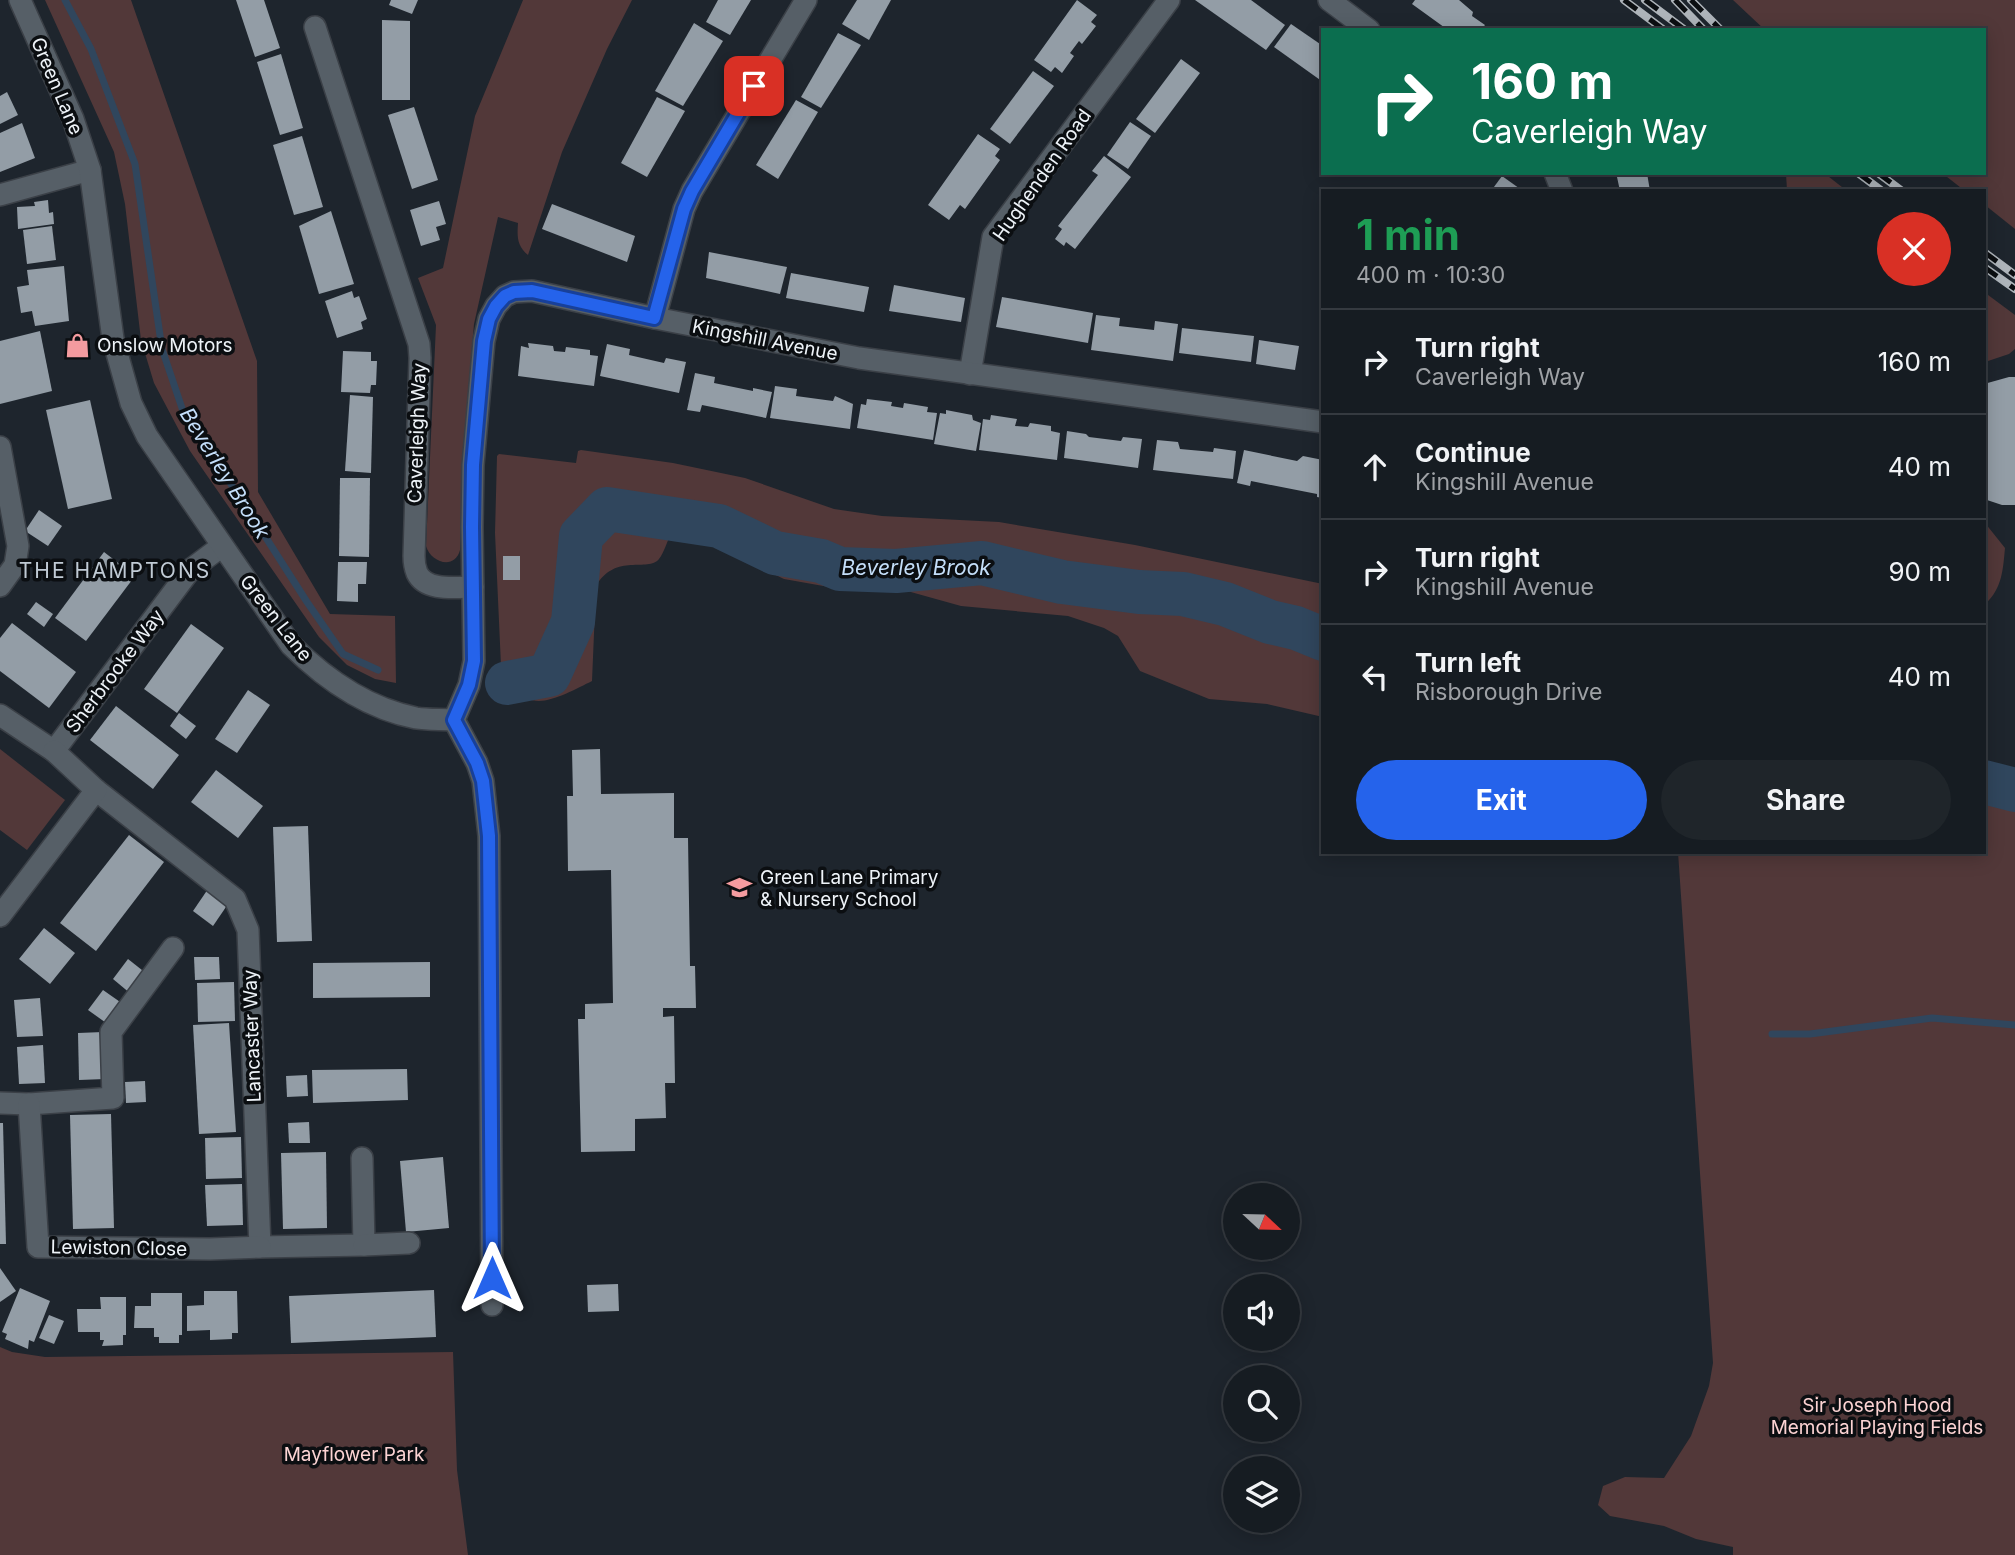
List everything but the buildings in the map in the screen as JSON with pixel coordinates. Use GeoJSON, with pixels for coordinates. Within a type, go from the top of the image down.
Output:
{"type":"FeatureCollection","features":[{"type":"Feature","properties":{"kind":"street","name":"Green Lane"},"geometry":{"type":"LineString","coordinates":[[20,0],[73,119],[90,170],[113,339],[131,403],[148,436],[291,645],[314,667],[343,689],[366,701],[418,718],[454,720]]}},
{"type":"Feature","properties":{"kind":"street"},"geometry":{"type":"LineString","coordinates":[[654,318],[684,209],[692,191],[806,0]]}},
{"type":"Feature","properties":{"kind":"street","name":"Hughenden Road"},"geometry":{"type":"LineString","coordinates":[[970,374],[993,237],[1169,0]]}},
{"type":"Feature","properties":{"kind":"street"},"geometry":{"type":"LineString","coordinates":[[1329,0],[1366,28]]}},
{"type":"Feature","properties":{"kind":"street","name":"Caverleigh Way"},"geometry":{"type":"LineString","coordinates":[[315,27],[419,344],[414,556],[416,572],[422,580],[432,585],[473,587]]}},
{"type":"Feature","properties":{"kind":"street"},"geometry":{"type":"LineString","coordinates":[[0,195],[90,170]]}},
{"type":"Feature","properties":{"kind":"street","name":"Kingshill Avenue"},"geometry":{"type":"LineString","coordinates":[[473,587],[473,465],[484,341],[489,319],[496,306],[505,296],[514,292],[532,291],[859,358],[1321,422]]}},
{"type":"Feature","properties":{"kind":"street"},"geometry":{"type":"LineString","coordinates":[[0,447],[18,547],[15,565],[0,586]]}},
{"type":"Feature","properties":{"kind":"street","name":"Sherbrooke Way"},"geometry":{"type":"LineString","coordinates":[[0,715],[54,751],[190,570],[222,546]]}},
{"type":"Feature","properties":{"kind":"street"},"geometry":{"type":"LineString","coordinates":[[473,587],[474,661],[469,685],[454,720],[477,763],[483,781],[489,836],[492,1305]]}},
{"type":"Feature","properties":{"kind":"street"},"geometry":{"type":"LineString","coordinates":[[0,916],[96,790],[54,751]]}},
{"type":"Feature","properties":{"kind":"street","name":"Lancaster Way"},"geometry":{"type":"LineString","coordinates":[[96,790],[235,899],[248,930],[260,1247]]}},
{"type":"Feature","properties":{"kind":"street"},"geometry":{"type":"LineString","coordinates":[[0,1103],[29,1104],[113,1098],[111,1032],[173,948]]}},
{"type":"Feature","properties":{"kind":"street","name":"Lewiston Close"},"geometry":{"type":"LineString","coordinates":[[29,1104],[38,1247],[210,1250],[260,1247]]}},
{"type":"Feature","properties":{"kind":"street"},"geometry":{"type":"LineString","coordinates":[[362,1157],[364,1245]]}},
{"type":"Feature","properties":{"kind":"street"},"geometry":{"type":"LineString","coordinates":[[260,1247],[409,1243]]}},
{"type":"Feature","properties":{"kind":"green space"},"geometry":{"type":"Polygon","coordinates":[[[45,0],[131,0],[257,361],[258,492],[330,614],[395,616],[396,683],[375,679],[347,665],[319,637],[190,451],[154,383],[141,340],[125,204],[114,152],[45,0]]]}},
{"type":"Feature","properties":{"kind":"green space"},"geometry":{"type":"Polygon","coordinates":[[[523,0],[632,0],[607,49],[562,152],[528,255],[518,241],[518,223],[498,217],[474,324],[463,451],[460,550],[453,560],[443,562],[433,557],[426,546],[436,325],[418,278],[443,268],[475,116],[523,0]]]}},
{"type":"Feature","properties":{"kind":"green space"},"geometry":{"type":"Polygon","coordinates":[[[1733,0],[2015,0],[2015,229],[1986,206],[1986,189],[1962,189],[1945,175],[1986,175],[1986,28],[1763,28],[1733,0]]]}},
{"type":"Feature","properties":{"kind":"green space"},"geometry":{"type":"Polygon","coordinates":[[[1786,175],[1827,175],[1844,189],[1787,189],[1786,175]]]}},
{"type":"Feature","properties":{"kind":"green space"},"geometry":{"type":"Polygon","coordinates":[[[1986,293],[2015,315],[2015,349],[2009,354],[1986,362],[1986,293]]]}},
{"type":"Feature","properties":{"kind":"green space"},"geometry":{"type":"Polygon","coordinates":[[[578,451],[673,463],[745,478],[834,509],[882,516],[999,522],[1135,545],[1321,584],[1321,717],[1267,704],[1209,699],[1140,671],[1118,636],[1104,628],[1068,616],[961,606],[839,572],[835,584],[829,587],[784,579],[763,569],[760,555],[754,547],[677,530],[671,534],[661,556],[654,563],[613,569],[596,586],[592,681],[552,699],[535,701],[520,697],[502,688],[495,533],[497,456],[499,454],[576,463],[578,451]]]}},
{"type":"Feature","properties":{"kind":"green space"},"geometry":{"type":"Polygon","coordinates":[[[1986,524],[2005,548],[2002,571],[1991,598],[1986,603],[1986,524]]]}},
{"type":"Feature","properties":{"kind":"green space"},"geometry":{"type":"Polygon","coordinates":[[[0,749],[65,800],[27,850],[0,830],[0,749]]]}},
{"type":"Feature","properties":{"kind":"green space","name":"Sir Joseph Hood Memorial Playing Fields"},"geometry":{"type":"Polygon","coordinates":[[[1986,760],[2015,769],[2015,1555],[1733,1555],[1733,1547],[1696,1539],[1664,1526],[1610,1516],[1598,1505],[1603,1486],[1625,1477],[1664,1478],[1691,1436],[1709,1386],[1713,1363],[1678,854],[1986,854],[1986,760]]]}},
{"type":"Feature","properties":{"kind":"green space","name":"Mayflower Park"},"geometry":{"type":"Polygon","coordinates":[[[0,1347],[12,1352],[45,1357],[453,1352],[457,1470],[468,1555],[0,1555],[0,1347]]]}},
{"type":"Feature","properties":{"kind":"waterway","name":"Beverley Brook"},"geometry":{"type":"LineString","coordinates":[[65,0],[91,49],[135,164],[162,349],[184,414],[343,654],[378,670]]}},
{"type":"Feature","properties":{"kind":"waterway","name":"Beverley Brook"},"geometry":{"type":"LineString","coordinates":[[507,683],[549,675],[573,622],[581,536],[607,509],[719,526],[775,553],[821,561],[840,569],[896,571],[982,563],[1062,582],[1139,592],[1183,594],[1225,604],[1321,638]]}},
{"type":"Feature","properties":{"kind":"waterway","name":"Beverley Brook"},"geometry":{"type":"LineString","coordinates":[[1986,783],[2015,790]]}},
{"type":"Feature","properties":{"kind":"waterway"},"geometry":{"type":"LineString","coordinates":[[1772,1034],[1810,1034],[1932,1018],[2015,1025]]}},
{"type":"Feature","properties":{"kind":"railway"},"geometry":{"type":"LineString","coordinates":[[1624,0],[1661,28]]}},
{"type":"Feature","properties":{"kind":"railway"},"geometry":{"type":"LineString","coordinates":[[1645,0],[1682,28]]}},
{"type":"Feature","properties":{"kind":"railway"},"geometry":{"type":"LineString","coordinates":[[1675,0],[1702,28]]}},
{"type":"Feature","properties":{"kind":"railway"},"geometry":{"type":"LineString","coordinates":[[1691,0],[1719,28]]}},
{"type":"Feature","properties":{"kind":"railway"},"geometry":{"type":"LineString","coordinates":[[1861,175],[1879,189]]}},
{"type":"Feature","properties":{"kind":"railway"},"geometry":{"type":"LineString","coordinates":[[1881,175],[1899,189]]}},
{"type":"Feature","properties":{"kind":"railway"},"geometry":{"type":"LineString","coordinates":[[1986,253],[2015,275]]}},
{"type":"Feature","properties":{"kind":"railway"},"geometry":{"type":"LineString","coordinates":[[1986,268],[2015,289]]}},
{"type":"Feature","properties":{"kind":"place","name":"Onslow Motors"},"geometry":{"type":"Point","coordinates":[77,345]}},
{"type":"Feature","properties":{"kind":"place","name":"Green Lane Primary & Nursery School"},"geometry":{"type":"Point","coordinates":[740,888]}},
{"type":"Feature","properties":{"kind":"district","name":"THE HAMPTONS"},"geometry":{"type":"Point","coordinates":[115,570]}},
{"type":"Feature","properties":{"kind":"route"},"geometry":{"type":"LineString","coordinates":[[492,1278],[489,836],[483,781],[472,751],[454,720],[469,685],[474,661],[473,465],[484,341],[489,319],[496,306],[505,296],[514,292],[532,291],[654,318],[684,209],[701,172],[754,86]]}}]}
